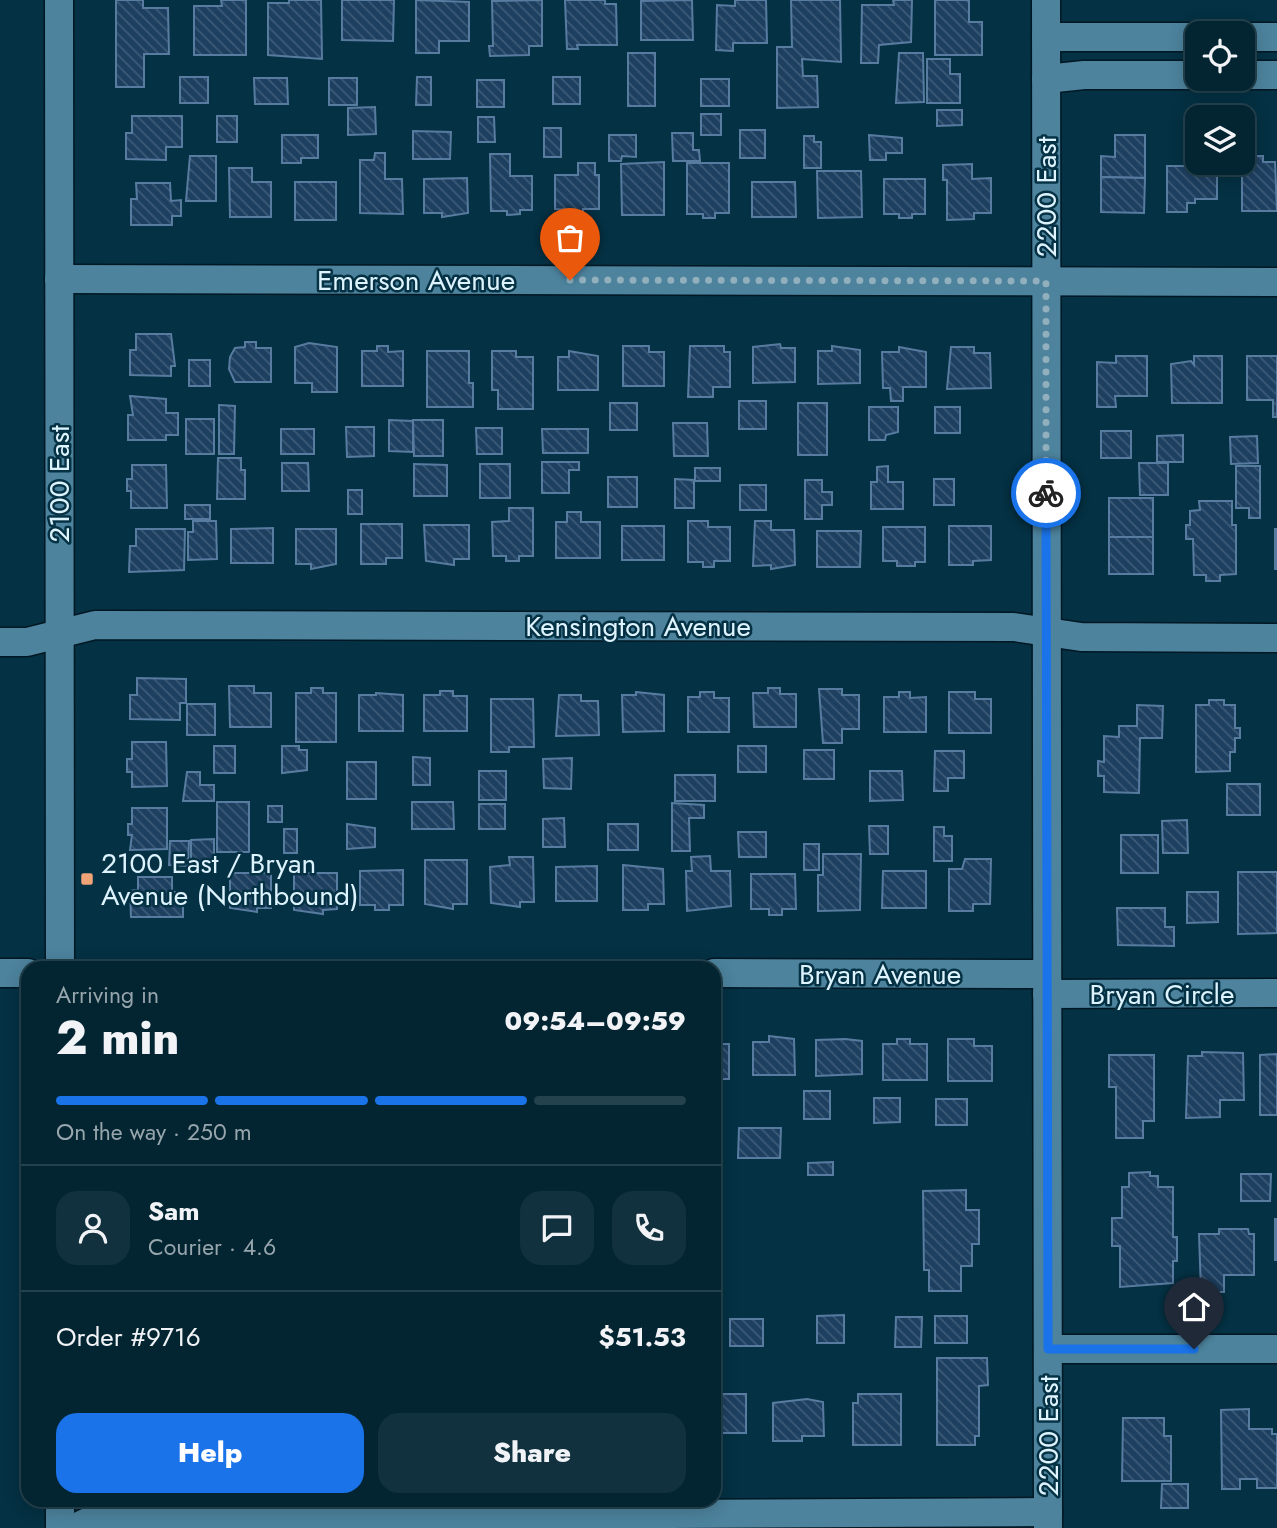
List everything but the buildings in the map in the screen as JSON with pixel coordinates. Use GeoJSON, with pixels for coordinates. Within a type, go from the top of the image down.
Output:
{"type":"FeatureCollection","features":[{"type":"Feature","properties":{"kind":"street","name":"2100 East"},"geometry":{"type":"LineString","coordinates":[[59,0],[60,961]]}},
{"type":"Feature","properties":{"kind":"street","name":"2200 East"},"geometry":{"type":"LineString","coordinates":[[1046,0],[1048,1520]]}},
{"type":"Feature","properties":{"kind":"street"},"geometry":{"type":"LineString","coordinates":[[1046,37],[1185,37]]}},
{"type":"Feature","properties":{"kind":"street"},"geometry":{"type":"LineString","coordinates":[[1255,37],[1277,37]]}},
{"type":"Feature","properties":{"kind":"street"},"geometry":{"type":"LineString","coordinates":[[1046,79],[1084,75],[1185,75]]}},
{"type":"Feature","properties":{"kind":"street"},"geometry":{"type":"LineString","coordinates":[[1255,75],[1277,75]]}},
{"type":"Feature","properties":{"kind":"street","name":"Emerson Avenue"},"geometry":{"type":"LineString","coordinates":[[59,279],[1277,282]]}},
{"type":"Feature","properties":{"kind":"street","name":"Kensington Avenue"},"geometry":{"type":"LineString","coordinates":[[0,642],[27,642],[95,625],[1014,627],[1081,637],[1277,638]]}},
{"type":"Feature","properties":{"kind":"street"},"geometry":{"type":"LineString","coordinates":[[0,972],[21,972]]}},
{"type":"Feature","properties":{"kind":"street","name":"Bryan Avenue"},"geometry":{"type":"LineString","coordinates":[[721,973],[1047,984]]}},
{"type":"Feature","properties":{"kind":"street","name":"Bryan Circle"},"geometry":{"type":"LineString","coordinates":[[1047,984],[1277,993]]}},
{"type":"Feature","properties":{"kind":"street"},"geometry":{"type":"LineString","coordinates":[[1048,1349],[1277,1349]]}},
{"type":"Feature","properties":{"kind":"street"},"geometry":{"type":"LineString","coordinates":[[60,1507],[60,1528]]}},
{"type":"Feature","properties":{"kind":"street"},"geometry":{"type":"LineString","coordinates":[[75,1528],[98,1517],[1048,1520]]}},
{"type":"Feature","properties":{"kind":"way so far"},"geometry":{"type":"LineString","coordinates":[[570,280],[1046,281],[1046,493]]}},
{"type":"Feature","properties":{"kind":"place","name":"2100 East / Bryan Avenue (Northbound)"},"geometry":{"type":"Point","coordinates":[87,879]}},
{"type":"Feature","properties":{"kind":"route"},"geometry":{"type":"LineString","coordinates":[[1046,493],[1048,1349],[1194,1349]]}}]}
